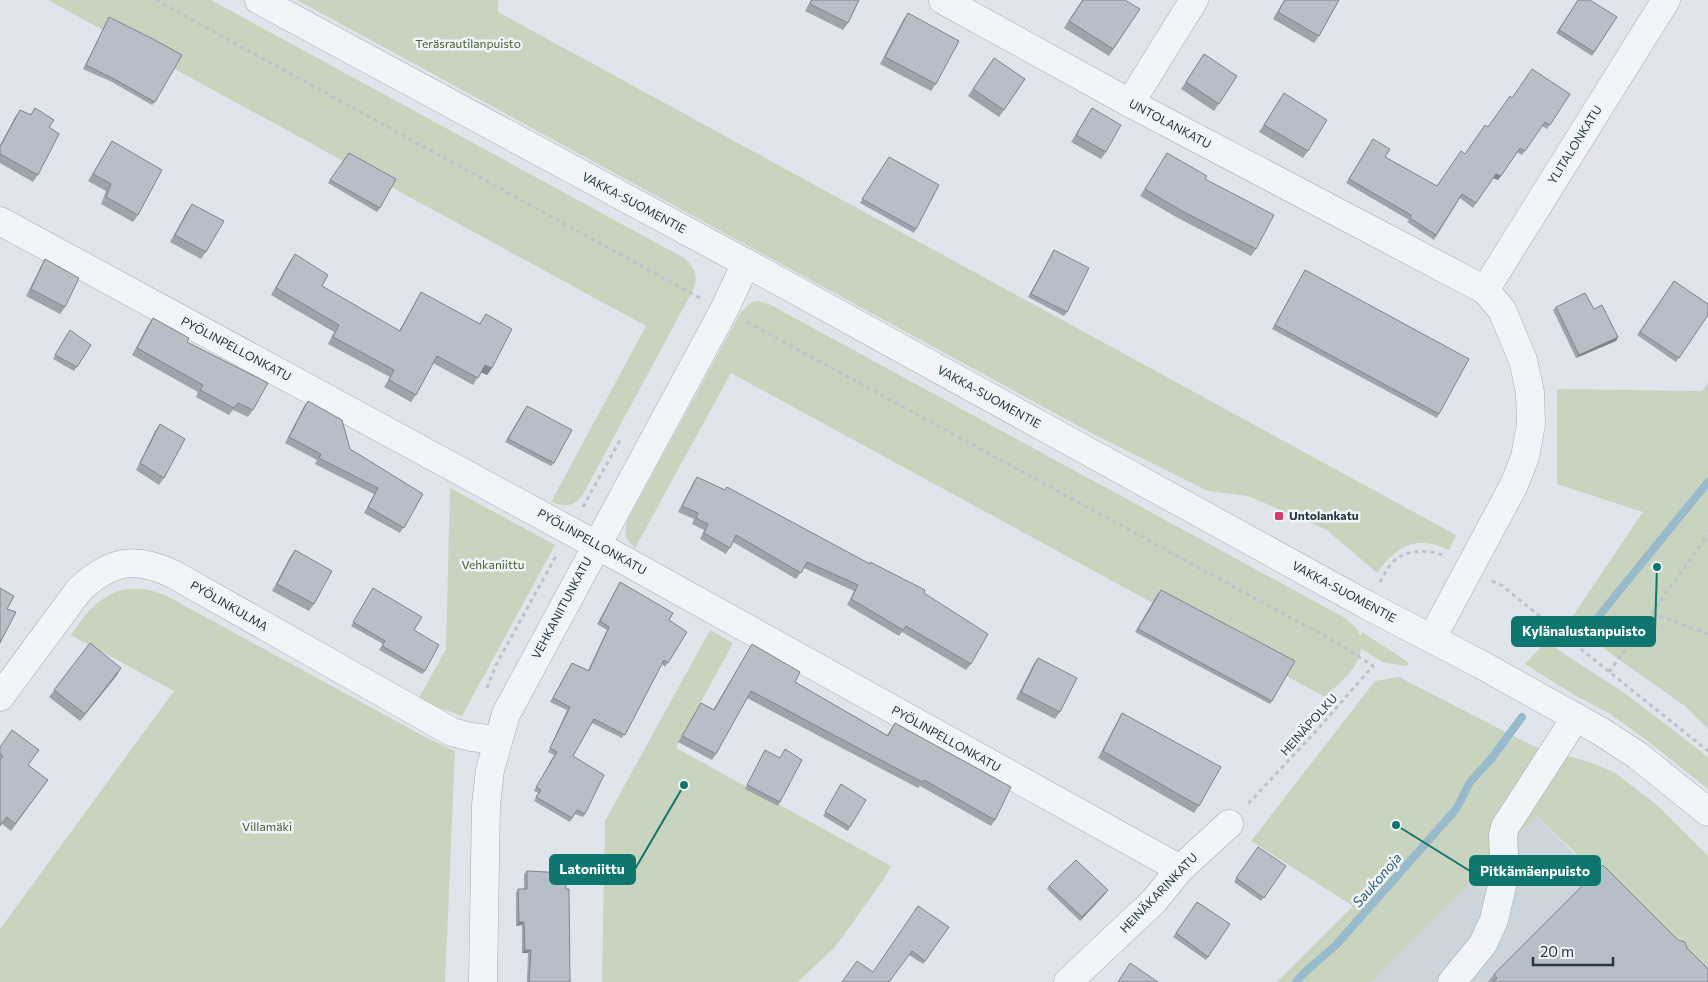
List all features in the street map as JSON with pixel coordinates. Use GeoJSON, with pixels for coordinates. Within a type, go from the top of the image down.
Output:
{"type":"FeatureCollection","features":[{"type":"Feature","properties":{"kind":"street","name":"VAKKA-SUOMENTIE"},"geometry":{"type":"LineString","coordinates":[[259,0],[746,263],[1365,604],[1432,638],[1576,717],[1637,755],[1708,812]]}},
{"type":"Feature","properties":{"kind":"street","name":"UNTOLANKATU"},"geometry":{"type":"LineString","coordinates":[[943,0],[1130,103],[1484,290],[1502,310],[1523,360],[1530,392],[1531,424],[1525,457],[1514,485],[1432,638]]}},
{"type":"Feature","properties":{"kind":"street"},"geometry":{"type":"LineString","coordinates":[[1130,103],[1194,0]]}},
{"type":"Feature","properties":{"kind":"street","name":"YLITALONKATU"},"geometry":{"type":"LineString","coordinates":[[1484,290],[1666,0]]}},
{"type":"Feature","properties":{"kind":"street","name":"PYÖLINPELLONKATU"},"geometry":{"type":"LineString","coordinates":[[3,230],[596,544],[1180,869]]}},
{"type":"Feature","properties":{"kind":"street","name":"VEHKANIITUNKATU"},"geometry":{"type":"LineString","coordinates":[[483,982],[486,805],[490,770],[497,740],[506,714],[596,544],[724,310],[746,263]]}},
{"type":"Feature","properties":{"kind":"street","name":"PYÖLINKULMA"},"geometry":{"type":"LineString","coordinates":[[0,698],[79,590],[92,577],[110,568],[127,563],[144,563],[173,574],[452,732],[497,740]]}},
{"type":"Feature","properties":{"kind":"street"},"geometry":{"type":"LineString","coordinates":[[1452,982],[1483,944],[1494,920],[1505,873],[1503,836],[1505,827],[1576,717]]}},
{"type":"Feature","properties":{"kind":"street","name":"HEINÄKARINKATU"},"geometry":{"type":"LineString","coordinates":[[1068,982],[1154,901],[1180,869],[1229,824]]}},
{"type":"Feature","properties":{"kind":"path"},"geometry":{"type":"LineString","coordinates":[[1609,672],[1708,536]]}},
{"type":"Feature","properties":{"kind":"path"},"geometry":{"type":"LineString","coordinates":[[1378,585],[1394,562],[1408,553],[1421,551],[1438,553],[1501,585],[1708,750]]}},
{"type":"Feature","properties":{"kind":"path"},"geometry":{"type":"LineString","coordinates":[[1652,613],[1708,634]]}},
{"type":"Feature","properties":{"kind":"path","name":"HEINÄPOLKU"},"geometry":{"type":"LineString","coordinates":[[1229,824],[1317,730],[1373,666],[1339,644]]}},
{"type":"Feature","properties":{"kind":"shaded area"},"geometry":{"type":"Polygon","coordinates":[[[1537,816],[1555,835],[1704,982],[1372,982],[1537,816]]]}},
{"type":"Feature","properties":{"kind":"green space"},"geometry":{"type":"Polygon","coordinates":[[[48,0],[211,0],[684,258],[695,272],[696,280],[693,290],[579,500],[568,505],[551,502],[646,326],[48,0]]]}},
{"type":"Feature","properties":{"kind":"green space","name":"Teräsrautilanpuisto"},"geometry":{"type":"Polygon","coordinates":[[[297,0],[498,0],[498,12],[1456,535],[1449,550],[1429,543],[1410,545],[1397,551],[1377,573],[1327,530],[1248,496],[1208,491],[1095,435],[297,0]]]}},
{"type":"Feature","properties":{"kind":"green space"},"geometry":{"type":"Polygon","coordinates":[[[759,301],[769,304],[1345,618],[1357,629],[1360,636],[1362,632],[1409,664],[1406,666],[1382,662],[1361,648],[1360,655],[1353,669],[1325,697],[731,373],[635,548],[626,536],[627,521],[741,312],[752,302],[759,301]]]}},
{"type":"Feature","properties":{"kind":"green space"},"geometry":{"type":"Polygon","coordinates":[[[1708,383],[1708,729],[1686,707],[1568,623],[1643,512],[1557,484],[1557,389],[1702,391],[1708,383]]]}},
{"type":"Feature","properties":{"kind":"green space","name":"Vehkaniittu"},"geometry":{"type":"Polygon","coordinates":[[[450,488],[555,545],[462,716],[418,700],[446,649],[450,488]]]}},
{"type":"Feature","properties":{"kind":"green space","name":"Villamäki"},"geometry":{"type":"Polygon","coordinates":[[[125,589],[146,589],[165,595],[425,737],[455,751],[445,982],[0,982],[0,929],[174,691],[71,635],[92,608],[106,597],[125,589]]]}},
{"type":"Feature","properties":{"kind":"green space"},"geometry":{"type":"Polygon","coordinates":[[[710,630],[733,643],[676,748],[891,866],[836,946],[798,982],[602,982],[605,821],[710,630]]]}},
{"type":"Feature","properties":{"kind":"green space"},"geometry":{"type":"Polygon","coordinates":[[[1546,642],[1626,694],[1708,757],[1708,789],[1609,713],[1576,696],[1525,664],[1546,642]]]}},
{"type":"Feature","properties":{"kind":"green space"},"geometry":{"type":"Polygon","coordinates":[[[1399,677],[1533,746],[1589,762],[1614,772],[1657,805],[1708,856],[1708,982],[1537,816],[1372,982],[1277,982],[1353,906],[1251,841],[1375,681],[1399,677]]]}},
{"type":"Feature","properties":{"kind":"building"},"geometry":{"type":"Polygon","coordinates":[[[812,0],[859,0],[848,23],[810,4],[812,0]]]}},
{"type":"Feature","properties":{"kind":"building"},"geometry":{"type":"Polygon","coordinates":[[[1083,0],[1125,0],[1140,9],[1113,49],[1069,21],[1083,0]]]}},
{"type":"Feature","properties":{"kind":"building"},"geometry":{"type":"Polygon","coordinates":[[[1285,0],[1339,0],[1319,36],[1278,12],[1285,0]]]}},
{"type":"Feature","properties":{"kind":"building"},"geometry":{"type":"Polygon","coordinates":[[[1578,0],[1590,0],[1617,17],[1594,52],[1559,30],[1578,0]]]}},
{"type":"Feature","properties":{"kind":"building"},"geometry":{"type":"Polygon","coordinates":[[[908,13],[959,41],[936,84],[885,57],[908,13]]]}},
{"type":"Feature","properties":{"kind":"building"},"geometry":{"type":"Polygon","coordinates":[[[109,17],[182,55],[155,102],[86,65],[109,17]]]}},
{"type":"Feature","properties":{"kind":"building"},"geometry":{"type":"Polygon","coordinates":[[[1204,54],[1237,76],[1219,104],[1186,82],[1204,54]]]}},
{"type":"Feature","properties":{"kind":"building"},"geometry":{"type":"Polygon","coordinates":[[[994,58],[1025,79],[1004,110],[973,89],[994,58]]]}},
{"type":"Feature","properties":{"kind":"building"},"geometry":{"type":"Polygon","coordinates":[[[1532,69],[1570,94],[1550,125],[1545,122],[1525,151],[1520,148],[1501,176],[1496,174],[1476,203],[1462,194],[1436,235],[1410,218],[1411,215],[1349,179],[1373,139],[1390,149],[1385,157],[1437,186],[1461,151],[1465,154],[1485,125],[1488,127],[1510,96],[1512,98],[1532,69]]]}},
{"type":"Feature","properties":{"kind":"building"},"geometry":{"type":"Polygon","coordinates":[[[1284,93],[1327,120],[1308,151],[1264,125],[1284,93]]]}},
{"type":"Feature","properties":{"kind":"building"},"geometry":{"type":"Polygon","coordinates":[[[35,108],[54,120],[49,127],[59,134],[38,175],[0,154],[0,147],[20,110],[31,115],[35,108]]]}},
{"type":"Feature","properties":{"kind":"building"},"geometry":{"type":"Polygon","coordinates":[[[1092,108],[1121,125],[1106,152],[1076,135],[1092,108]]]}},
{"type":"Feature","properties":{"kind":"building"},"geometry":{"type":"Polygon","coordinates":[[[112,141],[162,170],[138,215],[106,197],[111,184],[93,174],[112,141]]]}},
{"type":"Feature","properties":{"kind":"building"},"geometry":{"type":"Polygon","coordinates":[[[349,153],[396,179],[380,208],[330,180],[349,153]]]}},
{"type":"Feature","properties":{"kind":"building"},"geometry":{"type":"Polygon","coordinates":[[[1167,153],[1207,176],[1205,179],[1274,215],[1256,249],[1182,211],[1145,189],[1167,153]]]}},
{"type":"Feature","properties":{"kind":"building"},"geometry":{"type":"Polygon","coordinates":[[[889,157],[939,185],[916,229],[862,199],[889,157]]]}},
{"type":"Feature","properties":{"kind":"building"},"geometry":{"type":"Polygon","coordinates":[[[192,204],[224,221],[206,252],[175,235],[192,204]]]}},
{"type":"Feature","properties":{"kind":"building"},"geometry":{"type":"Polygon","coordinates":[[[1054,250],[1089,268],[1067,312],[1031,294],[1054,250]]]}},
{"type":"Feature","properties":{"kind":"building"},"geometry":{"type":"Polygon","coordinates":[[[295,254],[328,275],[322,286],[400,331],[421,292],[480,324],[486,314],[512,329],[492,368],[485,365],[478,378],[437,356],[416,395],[389,380],[394,370],[333,337],[339,325],[276,288],[295,254]]]}},
{"type":"Feature","properties":{"kind":"building"},"geometry":{"type":"Polygon","coordinates":[[[45,259],[79,278],[65,307],[31,289],[45,259]]]}},
{"type":"Feature","properties":{"kind":"building"},"geometry":{"type":"Polygon","coordinates":[[[1305,270],[1469,359],[1439,414],[1275,325],[1305,270]]]}},
{"type":"Feature","properties":{"kind":"building"},"geometry":{"type":"Polygon","coordinates":[[[1674,281],[1708,304],[1708,315],[1679,358],[1640,332],[1674,281]]]}},
{"type":"Feature","properties":{"kind":"building"},"geometry":{"type":"Polygon","coordinates":[[[1585,293],[1594,309],[1602,305],[1618,337],[1579,355],[1556,307],[1585,293]]]}},
{"type":"Feature","properties":{"kind":"building"},"geometry":{"type":"Polygon","coordinates":[[[153,318],[189,338],[187,342],[268,383],[253,410],[238,403],[234,408],[200,390],[203,385],[137,348],[153,318]]]}},
{"type":"Feature","properties":{"kind":"building"},"geometry":{"type":"Polygon","coordinates":[[[70,330],[91,345],[77,367],[55,355],[70,330]]]}},
{"type":"Feature","properties":{"kind":"building"},"geometry":{"type":"Polygon","coordinates":[[[308,401],[342,420],[350,449],[423,494],[404,528],[368,507],[378,488],[319,458],[321,454],[289,437],[308,401]]]}},
{"type":"Feature","properties":{"kind":"building"},"geometry":{"type":"Polygon","coordinates":[[[527,406],[572,430],[554,463],[508,439],[527,406]]]}},
{"type":"Feature","properties":{"kind":"building"},"geometry":{"type":"Polygon","coordinates":[[[160,424],[185,439],[164,478],[140,463],[160,424]]]}},
{"type":"Feature","properties":{"kind":"building"},"geometry":{"type":"Polygon","coordinates":[[[697,477],[725,490],[727,487],[870,564],[870,562],[925,590],[924,593],[988,634],[971,664],[906,626],[903,630],[851,599],[858,585],[807,562],[801,573],[736,535],[730,548],[704,533],[708,524],[696,518],[698,513],[682,506],[697,477]]]}},
{"type":"Feature","properties":{"kind":"building"},"geometry":{"type":"Polygon","coordinates":[[[295,550],[332,571],[314,604],[277,584],[295,550]]]}},
{"type":"Feature","properties":{"kind":"building"},"geometry":{"type":"Polygon","coordinates":[[[620,582],[673,613],[669,620],[687,632],[668,663],[664,660],[625,735],[594,719],[573,756],[604,775],[585,814],[577,810],[572,818],[536,797],[541,790],[536,787],[557,752],[550,748],[570,707],[553,698],[572,663],[589,671],[609,627],[600,621],[620,582]]]}},
{"type":"Feature","properties":{"kind":"building"},"geometry":{"type":"Polygon","coordinates":[[[0,588],[14,596],[7,609],[16,612],[0,643],[0,588]]]}},
{"type":"Feature","properties":{"kind":"building"},"geometry":{"type":"Polygon","coordinates":[[[373,588],[422,617],[414,630],[439,645],[425,671],[382,646],[385,641],[353,622],[373,588]]]}},
{"type":"Feature","properties":{"kind":"building"},"geometry":{"type":"Polygon","coordinates":[[[1161,590],[1295,661],[1272,701],[1138,629],[1161,590]]]}},
{"type":"Feature","properties":{"kind":"building"},"geometry":{"type":"Polygon","coordinates":[[[90,643],[121,668],[85,714],[54,690],[90,643]]]}},
{"type":"Feature","properties":{"kind":"building"},"geometry":{"type":"Polygon","coordinates":[[[752,644],[800,672],[795,682],[888,736],[895,723],[1011,787],[995,820],[924,780],[922,782],[751,691],[716,754],[682,736],[701,703],[714,710],[752,644]]]}},
{"type":"Feature","properties":{"kind":"building"},"geometry":{"type":"Polygon","coordinates":[[[1038,658],[1077,678],[1060,712],[1021,692],[1038,658]]]}},
{"type":"Feature","properties":{"kind":"building"},"geometry":{"type":"Polygon","coordinates":[[[1122,713],[1221,767],[1199,806],[1103,751],[1122,713]]]}},
{"type":"Feature","properties":{"kind":"building"},"geometry":{"type":"Polygon","coordinates":[[[12,730],[39,750],[28,765],[48,780],[15,824],[7,817],[0,825],[0,760],[3,756],[0,754],[0,747],[12,730]]]}},
{"type":"Feature","properties":{"kind":"building"},"geometry":{"type":"Polygon","coordinates":[[[785,749],[802,760],[780,802],[747,785],[765,750],[780,758],[785,749]]]}},
{"type":"Feature","properties":{"kind":"building"},"geometry":{"type":"Polygon","coordinates":[[[841,784],[866,800],[850,827],[825,812],[841,784]]]}},
{"type":"Feature","properties":{"kind":"building"},"geometry":{"type":"Polygon","coordinates":[[[1258,847],[1286,866],[1264,898],[1236,878],[1258,847]]]}},
{"type":"Feature","properties":{"kind":"building"},"geometry":{"type":"Polygon","coordinates":[[[1076,860],[1108,890],[1082,917],[1049,886],[1076,860]]]}},
{"type":"Feature","properties":{"kind":"building"},"geometry":{"type":"Polygon","coordinates":[[[1603,865],[1678,940],[1685,942],[1687,948],[1708,969],[1708,982],[1493,982],[1497,978],[1494,974],[1603,865]]]}},
{"type":"Feature","properties":{"kind":"building"},"geometry":{"type":"Polygon","coordinates":[[[527,871],[565,873],[566,889],[569,889],[570,982],[529,982],[531,950],[525,950],[524,922],[519,922],[518,889],[527,889],[527,871]]]}},
{"type":"Feature","properties":{"kind":"building"},"geometry":{"type":"Polygon","coordinates":[[[1197,902],[1230,924],[1208,957],[1176,933],[1197,902]]]}},
{"type":"Feature","properties":{"kind":"building"},"geometry":{"type":"Polygon","coordinates":[[[918,906],[949,927],[925,961],[912,951],[889,982],[842,982],[857,961],[873,972],[918,906]]]}},
{"type":"Feature","properties":{"kind":"building"},"geometry":{"type":"Polygon","coordinates":[[[1130,963],[1158,982],[1118,982],[1130,963]]]}},
{"type":"Feature","properties":{"kind":"waterway"},"geometry":{"type":"LineString","coordinates":[[1589,628],[1708,482]]}},
{"type":"Feature","properties":{"kind":"waterway","name":"Saukonoja"},"geometry":{"type":"LineString","coordinates":[[1296,982],[1336,945],[1457,808],[1470,782],[1491,759],[1522,717]]}},
{"type":"Feature","properties":{"kind":"place","name":"Untolankatu"},"geometry":{"type":"Point","coordinates":[1279,516]}},
{"type":"Feature","properties":{"kind":"place","name":"Kylänalustanpuisto"},"geometry":{"type":"Point","coordinates":[1657,567]}},
{"type":"Feature","properties":{"kind":"place","name":"Latoniittu"},"geometry":{"type":"Point","coordinates":[684,785]}},
{"type":"Feature","properties":{"kind":"place","name":"Pitkämäenpuisto"},"geometry":{"type":"Point","coordinates":[1396,825]}}]}
